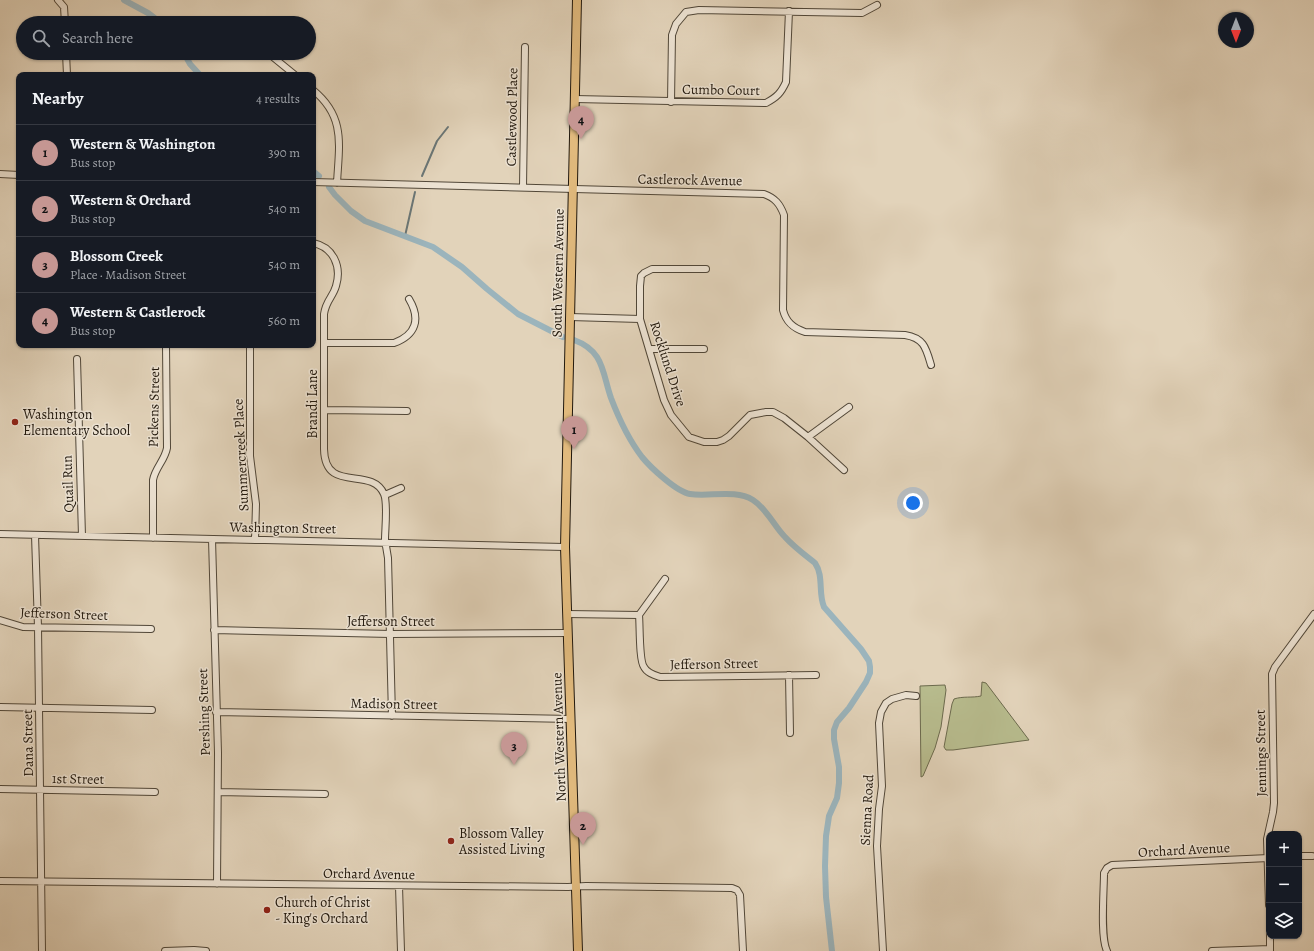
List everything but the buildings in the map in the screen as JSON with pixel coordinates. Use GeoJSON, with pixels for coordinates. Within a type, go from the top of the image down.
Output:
{"type":"FeatureCollection","features":[{"type":"Feature","properties":{"kind":"main road","name":"South Western Avenue"},"geometry":{"type":"LineString","coordinates":[[565,547],[577,0]]}},
{"type":"Feature","properties":{"kind":"main road","name":"North Western Avenue"},"geometry":{"type":"LineString","coordinates":[[565,547],[578,951]]}},
{"type":"Feature","properties":{"kind":"street"},"geometry":{"type":"LineString","coordinates":[[58,0],[64,7],[65,16]]}},
{"type":"Feature","properties":{"kind":"street"},"geometry":{"type":"LineString","coordinates":[[671,102],[672,35],[676,24],[686,12],[699,10],[862,13],[877,5]]}},
{"type":"Feature","properties":{"kind":"street","name":"Cumbo Court"},"geometry":{"type":"LineString","coordinates":[[575,100],[766,103],[775,99],[782,91],[786,82],[789,11]]}},
{"type":"Feature","properties":{"kind":"street","name":"Castlewood Place"},"geometry":{"type":"LineString","coordinates":[[522,187],[525,47]]}},
{"type":"Feature","properties":{"kind":"street"},"geometry":{"type":"LineString","coordinates":[[67,72],[68,60]]}},
{"type":"Feature","properties":{"kind":"street"},"geometry":{"type":"LineString","coordinates":[[277,60],[291,72]]}},
{"type":"Feature","properties":{"kind":"street"},"geometry":{"type":"LineString","coordinates":[[316,93],[332,111],[339,132],[337,183]]}},
{"type":"Feature","properties":{"kind":"street"},"geometry":{"type":"LineString","coordinates":[[0,174],[16,175]]}},
{"type":"Feature","properties":{"kind":"street","name":"Castlerock Avenue"},"geometry":{"type":"LineString","coordinates":[[316,182],[764,194],[777,201],[782,207],[784,215],[783,310],[789,323],[798,330],[804,332],[912,336],[922,342],[926,347],[931,365]]}},
{"type":"Feature","properties":{"kind":"street","name":"Brandi Lane"},"geometry":{"type":"LineString","coordinates":[[316,244],[324,246],[328,250],[334,257],[337,266],[337,285],[325,307],[324,453],[326,462],[328,466],[340,476],[350,479],[363,479],[371,482],[380,488],[385,495]]}},
{"type":"Feature","properties":{"kind":"street"},"geometry":{"type":"LineString","coordinates":[[640,319],[640,286],[641,276],[644,273],[652,268],[706,270]]}},
{"type":"Feature","properties":{"kind":"street"},"geometry":{"type":"LineString","coordinates":[[324,343],[394,343],[401,341],[412,331],[415,321],[415,309],[409,299]]}},
{"type":"Feature","properties":{"kind":"street","name":"Rocklund Drive"},"geometry":{"type":"LineString","coordinates":[[570,317],[640,319],[664,400],[671,415],[690,438],[710,443],[723,440],[729,436],[750,414],[773,412],[808,437],[844,470]]}},
{"type":"Feature","properties":{"kind":"street","name":"Pickens Street"},"geometry":{"type":"LineString","coordinates":[[153,538],[154,477],[163,460],[167,448],[166,348]]}},
{"type":"Feature","properties":{"kind":"street","name":"Summercreek Place"},"geometry":{"type":"LineString","coordinates":[[250,348],[250,456],[256,504],[255,540]]}},
{"type":"Feature","properties":{"kind":"street"},"geometry":{"type":"LineString","coordinates":[[650,349],[704,349]]}},
{"type":"Feature","properties":{"kind":"street","name":"Quail Run"},"geometry":{"type":"LineString","coordinates":[[77,359],[82,536]]}},
{"type":"Feature","properties":{"kind":"street"},"geometry":{"type":"LineString","coordinates":[[808,437],[849,407]]}},
{"type":"Feature","properties":{"kind":"street"},"geometry":{"type":"LineString","coordinates":[[325,410],[407,411]]}},
{"type":"Feature","properties":{"kind":"street"},"geometry":{"type":"LineString","coordinates":[[392,716],[391,634],[388,558],[385,542],[385,495],[401,488]]}},
{"type":"Feature","properties":{"kind":"street","name":"Washington Street"},"geometry":{"type":"LineString","coordinates":[[0,534],[565,547]]}},
{"type":"Feature","properties":{"kind":"street","name":"Dana Street"},"geometry":{"type":"LineString","coordinates":[[35,535],[38,627],[42,951]]}},
{"type":"Feature","properties":{"kind":"street","name":"Pershing Street"},"geometry":{"type":"LineString","coordinates":[[212,539],[218,792],[218,884]]}},
{"type":"Feature","properties":{"kind":"street"},"geometry":{"type":"LineString","coordinates":[[567,614],[639,616],[665,579]]}},
{"type":"Feature","properties":{"kind":"street","name":"Jennings Street"},"geometry":{"type":"LineString","coordinates":[[1269,831],[1274,803],[1272,674],[1275,667],[1314,614]]}},
{"type":"Feature","properties":{"kind":"street","name":"Jefferson Street"},"geometry":{"type":"LineString","coordinates":[[639,616],[642,664],[648,672],[655,676],[816,675]]}},
{"type":"Feature","properties":{"kind":"street","name":"Jefferson Street"},"geometry":{"type":"LineString","coordinates":[[0,620],[20,627],[151,629]]}},
{"type":"Feature","properties":{"kind":"street","name":"Jefferson Street"},"geometry":{"type":"LineString","coordinates":[[214,630],[391,634],[568,633]]}},
{"type":"Feature","properties":{"kind":"street"},"geometry":{"type":"LineString","coordinates":[[789,675],[790,733]]}},
{"type":"Feature","properties":{"kind":"street","name":"Sienna Road"},"geometry":{"type":"LineString","coordinates":[[883,951],[877,846],[882,786],[879,723],[881,712],[886,703],[892,698],[906,695],[916,696]]}},
{"type":"Feature","properties":{"kind":"street"},"geometry":{"type":"LineString","coordinates":[[0,707],[152,710]]}},
{"type":"Feature","properties":{"kind":"street","name":"Madison Street"},"geometry":{"type":"LineString","coordinates":[[216,712],[571,719]]}},
{"type":"Feature","properties":{"kind":"street","name":"1st Street"},"geometry":{"type":"LineString","coordinates":[[0,789],[155,792]]}},
{"type":"Feature","properties":{"kind":"street"},"geometry":{"type":"LineString","coordinates":[[218,792],[325,794]]}},
{"type":"Feature","properties":{"kind":"street"},"geometry":{"type":"LineString","coordinates":[[1302,856],[1312,856]]}},
{"type":"Feature","properties":{"kind":"street","name":"Orchard Avenue"},"geometry":{"type":"LineString","coordinates":[[1107,951],[1104,943],[1103,925],[1104,873],[1107,868],[1112,866],[1266,858]]}},
{"type":"Feature","properties":{"kind":"street","name":"Jennings Street"},"geometry":{"type":"LineString","coordinates":[[1268,867],[1269,903]]}},
{"type":"Feature","properties":{"kind":"street","name":"Orchard Avenue"},"geometry":{"type":"LineString","coordinates":[[0,881],[732,888],[737,890],[740,899],[742,951]]}},
{"type":"Feature","properties":{"kind":"street"},"geometry":{"type":"LineString","coordinates":[[399,886],[400,951]]}},
{"type":"Feature","properties":{"kind":"street"},"geometry":{"type":"LineString","coordinates":[[1212,951],[1270,950],[1270,939]]}},
{"type":"Feature","properties":{"kind":"street"},"geometry":{"type":"LineString","coordinates":[[166,951],[206,951]]}},
{"type":"Feature","properties":{"kind":"green space"},"geometry":{"type":"Polygon","coordinates":[[[982,682],[986,683],[1029,740],[946,750],[944,747],[954,699],[981,696],[982,682]]]}},
{"type":"Feature","properties":{"kind":"green space"},"geometry":{"type":"Polygon","coordinates":[[[945,685],[946,690],[941,727],[935,748],[923,776],[921,777],[920,686],[945,685]]]}},
{"type":"Feature","properties":{"kind":"waterway"},"geometry":{"type":"LineString","coordinates":[[124,0],[152,16]]}},
{"type":"Feature","properties":{"kind":"waterway"},"geometry":{"type":"LineString","coordinates":[[188,60],[197,72]]}},
{"type":"Feature","properties":{"kind":"waterway"},"geometry":{"type":"LineString","coordinates":[[422,176],[437,141],[448,127]]}},
{"type":"Feature","properties":{"kind":"waterway"},"geometry":{"type":"LineString","coordinates":[[329,187],[351,211],[365,221],[433,247],[462,267],[518,314],[563,337]]}},
{"type":"Feature","properties":{"kind":"waterway"},"geometry":{"type":"LineString","coordinates":[[405,236],[415,192]]}},
{"type":"Feature","properties":{"kind":"waterway"},"geometry":{"type":"LineString","coordinates":[[574,340],[584,345],[597,356],[611,398],[621,421],[633,444],[646,462],[664,479],[678,489],[690,494],[738,495],[753,500],[758,504],[788,541],[815,563],[818,568],[821,596],[824,607],[861,649],[869,661],[870,673],[866,682],[849,708],[837,722],[834,730],[834,739],[839,767],[839,783],[837,798],[829,816],[826,836],[825,866],[826,897],[832,951]]}},
{"type":"Feature","properties":{"kind":"place","name":"Western & Castlerock"},"geometry":{"type":"Point","coordinates":[581,139]}},
{"type":"Feature","properties":{"kind":"place","name":"Washington Elementary School"},"geometry":{"type":"Point","coordinates":[15,422]}},
{"type":"Feature","properties":{"kind":"place","name":"Western & Washington"},"geometry":{"type":"Point","coordinates":[574,449]}},
{"type":"Feature","properties":{"kind":"place","name":"Blossom Creek"},"geometry":{"type":"Point","coordinates":[514,765]}},
{"type":"Feature","properties":{"kind":"place","name":"Blossom Valley Assisted Living"},"geometry":{"type":"Point","coordinates":[451,841]}},
{"type":"Feature","properties":{"kind":"place","name":"Western & Orchard"},"geometry":{"type":"Point","coordinates":[583,845]}},
{"type":"Feature","properties":{"kind":"place","name":"Church of Christ - King's Orchard"},"geometry":{"type":"Point","coordinates":[267,910]}}]}
